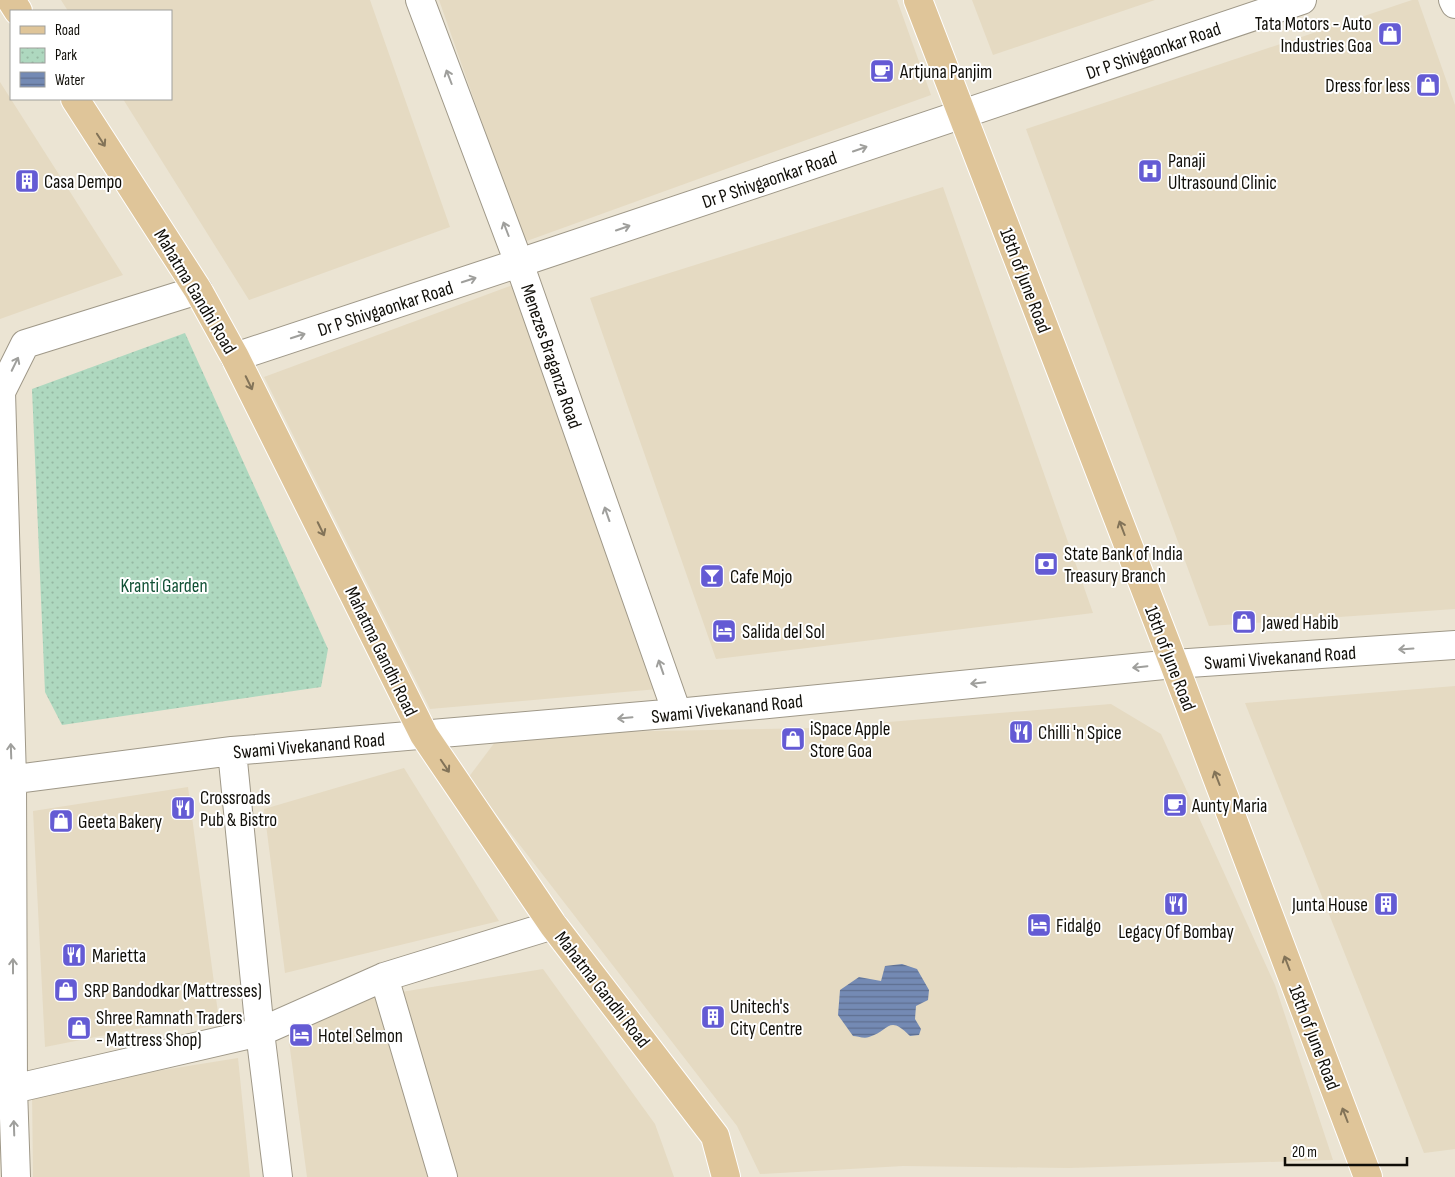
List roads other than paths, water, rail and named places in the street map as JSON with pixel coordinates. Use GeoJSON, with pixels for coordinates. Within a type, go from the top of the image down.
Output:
{"type":"FeatureCollection","features":[{"type":"Feature","properties":{"kind":"main road","name":"18th of June Road"},"geometry":{"type":"LineString","coordinates":[[918,0],[1174,664],[1368,1177]]}},
{"type":"Feature","properties":{"kind":"main road","name":"Mahatma Gandhi Road"},"geometry":{"type":"LineString","coordinates":[[76,100],[198,290],[235,357],[424,735],[553,925],[715,1136],[726,1177]]}},
{"type":"Feature","properties":{"kind":"street","name":"Menezes Braganza Road"},"geometry":{"type":"LineString","coordinates":[[420,0],[519,263],[677,713]]}},
{"type":"Feature","properties":{"kind":"street","name":"Dr P Shivgaonkar Road"},"geometry":{"type":"LineString","coordinates":[[235,357],[1302,0]]}},
{"type":"Feature","properties":{"kind":"street"},"geometry":{"type":"LineString","coordinates":[[1454,0],[1455,4]]}},
{"type":"Feature","properties":{"kind":"street"},"geometry":{"type":"LineString","coordinates":[[16,1177],[6,780],[2,392],[25,344],[198,290]]}},
{"type":"Feature","properties":{"kind":"street","name":"Swami Vivekanand Road"},"geometry":{"type":"LineString","coordinates":[[6,780],[232,751],[677,713],[1174,664],[1455,645]]}},
{"type":"Feature","properties":{"kind":"street"},"geometry":{"type":"LineString","coordinates":[[232,751],[260,1032],[278,1177]]}},
{"type":"Feature","properties":{"kind":"street"},"geometry":{"type":"LineString","coordinates":[[13,1089],[260,1032],[384,977],[553,925]]}},
{"type":"Feature","properties":{"kind":"street"},"geometry":{"type":"LineString","coordinates":[[384,977],[443,1177]]}},
{"type":"Feature","properties":{"kind":"water"},"geometry":{"type":"Polygon","coordinates":[[[902,964],[917,969],[929,990],[928,1000],[916,1006],[915,1019],[921,1029],[919,1035],[910,1036],[903,1029],[893,1025],[869,1037],[853,1036],[838,1015],[840,990],[859,977],[881,981],[885,966],[902,964]]]}},
{"type":"Feature","properties":{"kind":"place","name":"Tata Motors - Auto Industries Goa"},"geometry":{"type":"Point","coordinates":[1390,34]}},
{"type":"Feature","properties":{"kind":"place","name":"Artjuna Panjim"},"geometry":{"type":"Point","coordinates":[882,71]}},
{"type":"Feature","properties":{"kind":"place","name":"Dress for less"},"geometry":{"type":"Point","coordinates":[1428,85]}},
{"type":"Feature","properties":{"kind":"place","name":"Panaji Ultrasound Clinic"},"geometry":{"type":"Point","coordinates":[1150,171]}},
{"type":"Feature","properties":{"kind":"place","name":"Casa Dempo"},"geometry":{"type":"Point","coordinates":[27,181]}},
{"type":"Feature","properties":{"kind":"place","name":"State Bank of India Treasury Branch"},"geometry":{"type":"Point","coordinates":[1046,564]}},
{"type":"Feature","properties":{"kind":"place","name":"Cafe Mojo"},"geometry":{"type":"Point","coordinates":[712,576]}},
{"type":"Feature","properties":{"kind":"place","name":"Jawed Habib"},"geometry":{"type":"Point","coordinates":[1244,622]}},
{"type":"Feature","properties":{"kind":"place","name":"Salida del Sol"},"geometry":{"type":"Point","coordinates":[724,631]}},
{"type":"Feature","properties":{"kind":"place","name":"Chilli 'n Spice"},"geometry":{"type":"Point","coordinates":[1021,732]}},
{"type":"Feature","properties":{"kind":"place","name":"iSpace Apple Store Goa"},"geometry":{"type":"Point","coordinates":[793,739]}},
{"type":"Feature","properties":{"kind":"place","name":"Aunty Maria"},"geometry":{"type":"Point","coordinates":[1175,805]}},
{"type":"Feature","properties":{"kind":"place","name":"Crossroads Pub & Bistro"},"geometry":{"type":"Point","coordinates":[183,808]}},
{"type":"Feature","properties":{"kind":"place","name":"Geeta Bakery"},"geometry":{"type":"Point","coordinates":[61,821]}},
{"type":"Feature","properties":{"kind":"place","name":"Legacy Of Bombay"},"geometry":{"type":"Point","coordinates":[1176,904]}},
{"type":"Feature","properties":{"kind":"place","name":"Junta House"},"geometry":{"type":"Point","coordinates":[1386,904]}},
{"type":"Feature","properties":{"kind":"place","name":"Fidalgo"},"geometry":{"type":"Point","coordinates":[1039,925]}},
{"type":"Feature","properties":{"kind":"place","name":"Marietta"},"geometry":{"type":"Point","coordinates":[74,955]}},
{"type":"Feature","properties":{"kind":"place","name":"SRP Bandodkar (Mattresses)"},"geometry":{"type":"Point","coordinates":[66,990]}},
{"type":"Feature","properties":{"kind":"place","name":"Unitech's City Centre"},"geometry":{"type":"Point","coordinates":[713,1017]}},
{"type":"Feature","properties":{"kind":"place","name":"Shree Ramnath Traders - Mattress Shop)"},"geometry":{"type":"Point","coordinates":[79,1028]}},
{"type":"Feature","properties":{"kind":"place","name":"Hotel Selmon"},"geometry":{"type":"Point","coordinates":[301,1035]}},
{"type":"Feature","properties":{"kind":"park label","name":"Kranti Garden"},"geometry":{"type":"Point","coordinates":[164,585]}}]}
